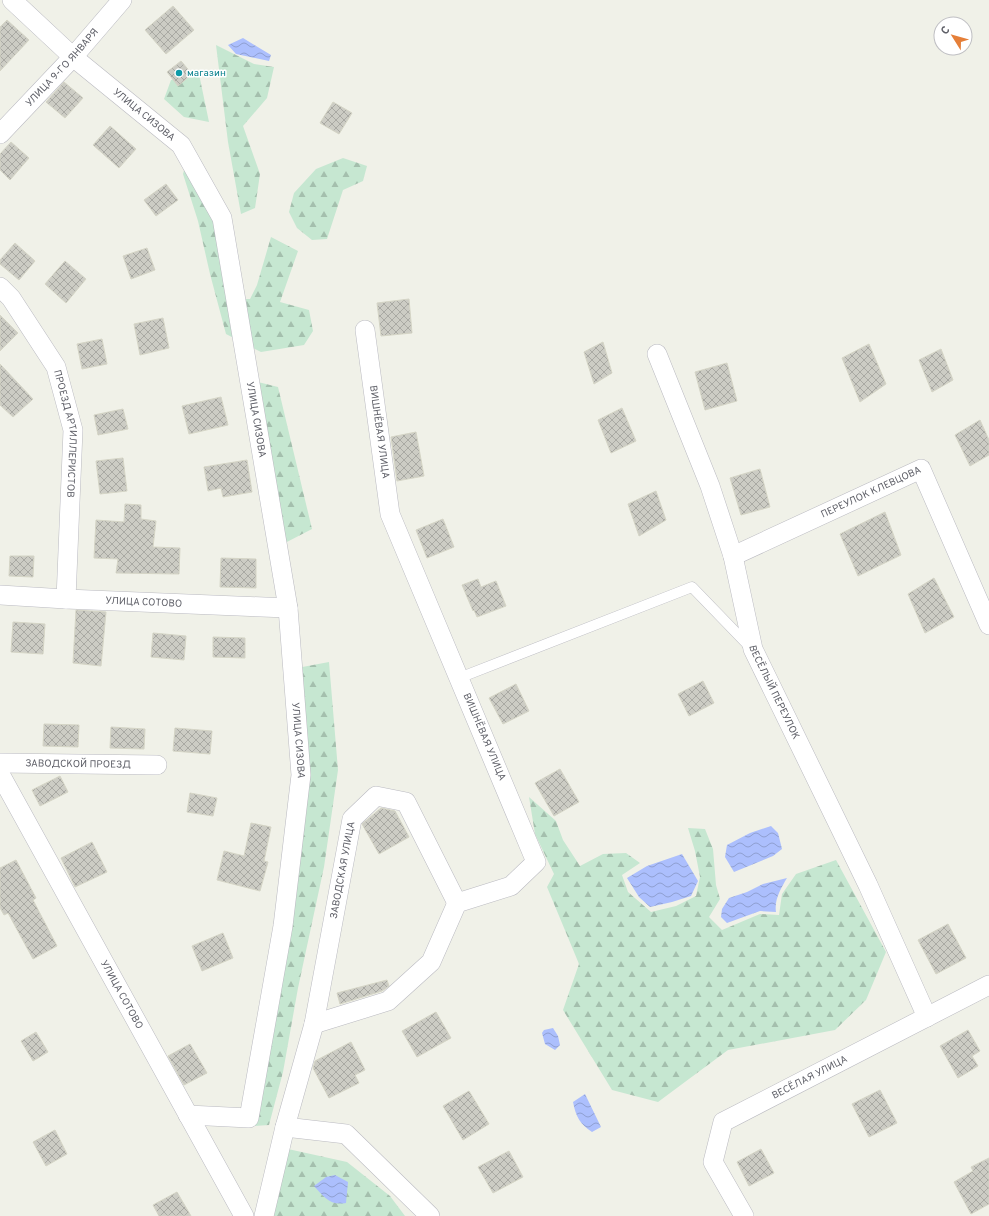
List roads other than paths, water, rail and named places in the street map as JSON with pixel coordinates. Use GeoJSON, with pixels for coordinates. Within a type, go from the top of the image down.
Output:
{"type":"FeatureCollection","features":[{"type":"Feature","properties":{"kind":"street","name":"УЛИЦА СИЗОВА"},"geometry":{"type":"LineString","coordinates":[[12,0],[73,57],[181,145],[222,218],[288,608],[301,775],[283,926],[249,1118],[188,1115]]}},
{"type":"Feature","properties":{"kind":"street","name":"УЛИЦА 9-ГО ЯНВАРЯ"},"geometry":{"type":"LineString","coordinates":[[0,134],[73,57],[122,0]]}},
{"type":"Feature","properties":{"kind":"street","name":"ПРОЕЗД АРТИЛЛЕРИСТОВ"},"geometry":{"type":"LineString","coordinates":[[0,287],[11,298],[56,367],[73,430],[66,599]]}},
{"type":"Feature","properties":{"kind":"street","name":"ВИШНЁВАЯ УЛИЦА"},"geometry":{"type":"LineString","coordinates":[[365,330],[390,514],[536,862],[511,886],[457,903]]}},
{"type":"Feature","properties":{"kind":"street","name":"ВЕСЁЛЫЙ ПЕРЕУЛОК"},"geometry":{"type":"LineString","coordinates":[[657,354],[710,486],[733,556],[753,649],[868,885],[927,1017]]}},
{"type":"Feature","properties":{"kind":"street","name":"ПЕРЕУЛОК КЛЕВЦОВА"},"geometry":{"type":"LineString","coordinates":[[733,556],[921,469],[989,625]]}},
{"type":"Feature","properties":{"kind":"street","name":"УЛИЦА СОТОВО"},"geometry":{"type":"LineString","coordinates":[[0,595],[288,608]]}},
{"type":"Feature","properties":{"kind":"street","name":"ЗАВОДСКОЙ ПРОЕЗД"},"geometry":{"type":"LineString","coordinates":[[0,763],[157,765]]}},
{"type":"Feature","properties":{"kind":"street","name":"УЛИЦА СОТОВО"},"geometry":{"type":"LineString","coordinates":[[0,774],[244,1216]]}},
{"type":"Feature","properties":{"kind":"street","name":"ЗАВОДСКАЯ УЛИЦА"},"geometry":{"type":"LineString","coordinates":[[314,1024],[352,819],[376,796],[406,802],[457,903]]}},
{"type":"Feature","properties":{"kind":"street"},"geometry":{"type":"LineString","coordinates":[[264,1216],[285,1127],[314,1024],[388,1001],[431,962],[457,903]]}},
{"type":"Feature","properties":{"kind":"street","name":"ВЕСЁЛАЯ УЛИЦА"},"geometry":{"type":"LineString","coordinates":[[744,1216],[713,1162],[723,1122],[989,985]]}},
{"type":"Feature","properties":{"kind":"street"},"geometry":{"type":"LineString","coordinates":[[285,1127],[346,1134],[430,1216]]}},
{"type":"Feature","properties":{"kind":"lane"},"geometry":{"type":"LineString","coordinates":[[459,678],[692,587],[753,649]]}},
{"type":"Feature","properties":{"kind":"water"},"geometry":{"type":"Polygon","coordinates":[[[243,38],[271,55],[269,61],[236,54],[228,45],[243,38]]]}},
{"type":"Feature","properties":{"kind":"water"},"geometry":{"type":"Polygon","coordinates":[[[771,826],[778,833],[782,849],[773,856],[734,872],[725,857],[727,845],[750,833],[771,826]]]}},
{"type":"Feature","properties":{"kind":"water"},"geometry":{"type":"Polygon","coordinates":[[[682,854],[698,881],[691,896],[650,907],[639,897],[627,878],[647,866],[682,854]]]}},
{"type":"Feature","properties":{"kind":"water"},"geometry":{"type":"Polygon","coordinates":[[[787,878],[777,899],[776,912],[760,911],[727,923],[721,917],[722,909],[729,898],[747,892],[763,884],[787,878]]]}},
{"type":"Feature","properties":{"kind":"water"},"geometry":{"type":"Polygon","coordinates":[[[553,1028],[558,1036],[560,1045],[555,1050],[545,1044],[542,1033],[544,1030],[553,1028]]]}},
{"type":"Feature","properties":{"kind":"water"},"geometry":{"type":"Polygon","coordinates":[[[585,1094],[601,1127],[592,1132],[579,1120],[573,1102],[585,1094]]]}},
{"type":"Feature","properties":{"kind":"water"},"geometry":{"type":"Polygon","coordinates":[[[335,1175],[348,1182],[346,1203],[340,1204],[331,1202],[314,1186],[326,1177],[335,1175]]]}},
{"type":"Feature","properties":{"kind":"place","name":"магазин"},"geometry":{"type":"Point","coordinates":[179,73]}}]}
